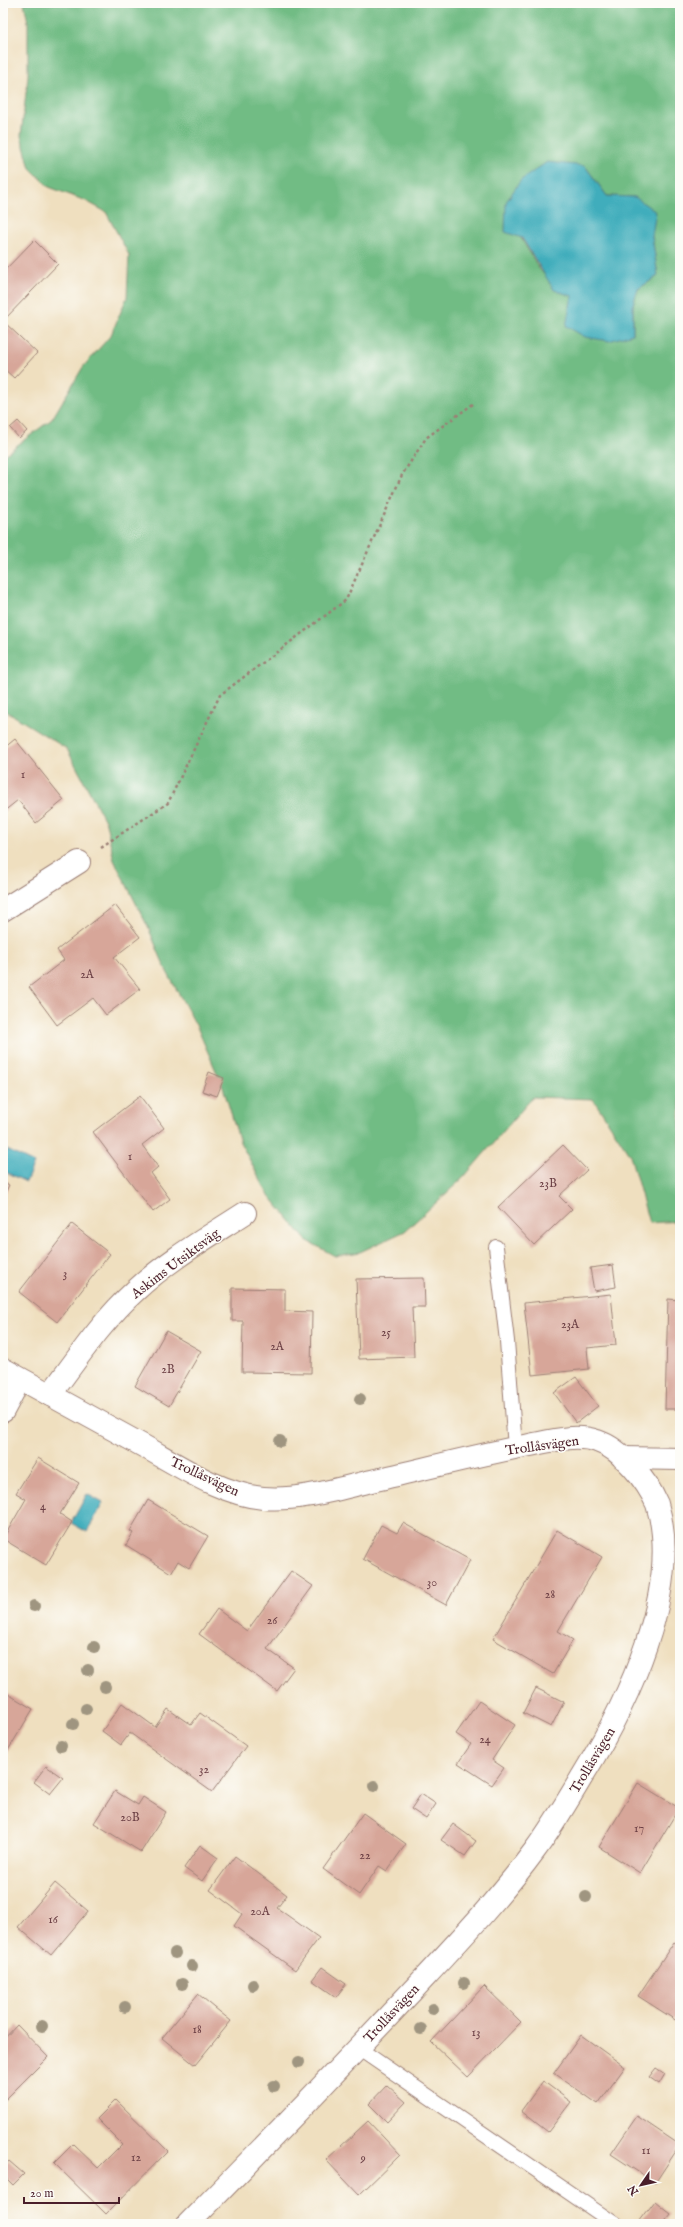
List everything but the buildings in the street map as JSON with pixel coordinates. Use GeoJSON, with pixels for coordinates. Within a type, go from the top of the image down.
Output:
{"type":"FeatureCollection","features":[{"type":"Feature","properties":{"kind":"street"},"geometry":{"type":"LineString","coordinates":[[3,910],[79,862]]}},
{"type":"Feature","properties":{"kind":"street","name":"Askims Utsiktsväg"},"geometry":{"type":"LineString","coordinates":[[50,1395],[94,1335],[136,1290],[185,1253],[245,1213]]}},
{"type":"Feature","properties":{"kind":"street"},"geometry":{"type":"LineString","coordinates":[[3,1411],[12,1374]]}},
{"type":"Feature","properties":{"kind":"street","name":"Trollåsvägen"},"geometry":{"type":"LineString","coordinates":[[12,1374],[229,1491],[250,1496],[270,1498],[294,1497],[515,1448],[574,1438],[596,1440],[608,1446],[623,1458],[640,1476],[652,1493],[660,1511],[668,1539],[669,1575],[663,1610],[631,1692],[602,1744],[535,1850],[485,1912],[358,2048],[188,2224]]}},
{"type":"Feature","properties":{"kind":"street"},"geometry":{"type":"LineString","coordinates":[[623,1458],[680,1460]]}},
{"type":"Feature","properties":{"kind":"lane"},"geometry":{"type":"LineString","coordinates":[[496,1246],[507,1341],[515,1448]]}},
{"type":"Feature","properties":{"kind":"lane","name":"Trollåsvägen"},"geometry":{"type":"LineString","coordinates":[[358,2048],[615,2224]]}},
{"type":"Feature","properties":{"kind":"path"},"geometry":{"type":"LineString","coordinates":[[79,862],[168,803],[220,695],[346,600],[402,475],[426,438],[472,404]]}},
{"type":"Feature","properties":{"kind":"green space"},"geometry":{"type":"Polygon","coordinates":[[[24,3],[680,3],[680,1221],[649,1223],[630,1155],[593,1099],[533,1097],[463,1178],[405,1231],[360,1252],[335,1256],[306,1240],[268,1194],[240,1142],[223,1087],[197,1027],[166,970],[148,927],[114,860],[106,823],[67,749],[3,709],[3,456],[52,419],[83,367],[111,335],[127,297],[129,255],[106,212],[86,201],[49,187],[30,168],[21,136],[28,76],[28,22],[24,3]],[[585,166],[521,238],[540,270],[572,296],[633,334],[633,304],[638,289],[658,276],[652,236],[635,197],[607,196],[585,166]]]}},
{"type":"Feature","properties":{"kind":"water"},"geometry":{"type":"Polygon","coordinates":[[[547,162],[585,166],[607,196],[635,197],[656,212],[652,236],[658,276],[638,289],[633,304],[633,334],[609,341],[585,337],[566,326],[572,296],[554,290],[522,238],[505,232],[506,202],[521,180],[547,162]]]}},
{"type":"Feature","properties":{"kind":"water"},"geometry":{"type":"Polygon","coordinates":[[[3,1148],[34,1163],[26,1182],[3,1171],[3,1148]]]}},
{"type":"Feature","properties":{"kind":"water"},"geometry":{"type":"Polygon","coordinates":[[[87,1494],[103,1503],[87,1532],[71,1523],[87,1494]]]}}]}
